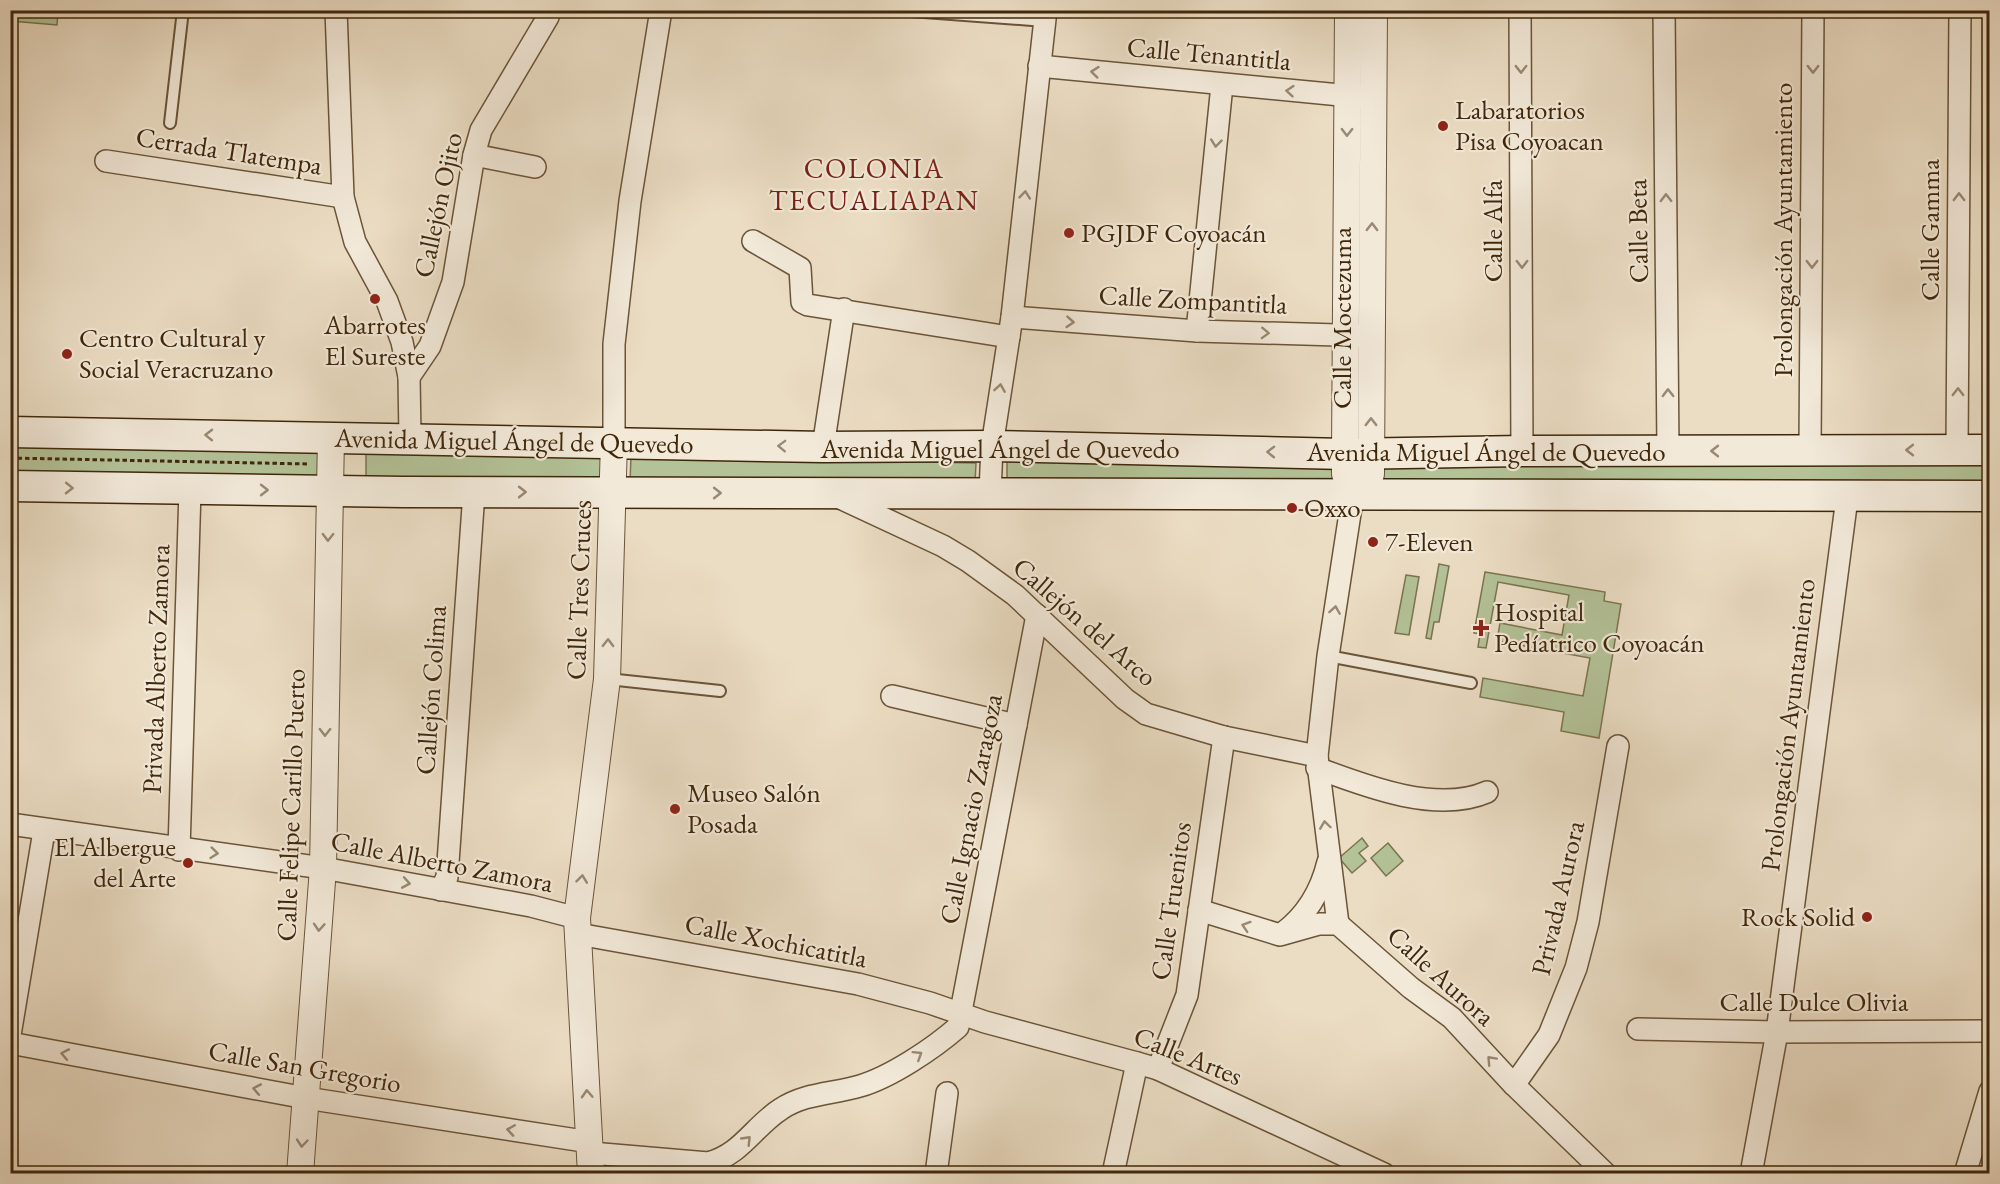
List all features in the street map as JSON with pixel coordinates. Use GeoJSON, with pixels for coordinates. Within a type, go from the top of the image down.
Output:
{"type":"FeatureCollection","features":[{"type":"Feature","properties":{"kind":"main road","name":"Avenida Miguel Ángel de Quevedo"},"geometry":{"type":"LineString","coordinates":[[10,432],[330,464],[474,492],[1353,494],[1847,498],[1989,496]]}},
{"type":"Feature","properties":{"kind":"main road","name":"Avenida Miguel Ángel de Quevedo"},"geometry":{"type":"LineString","coordinates":[[10,486],[190,490],[330,464],[410,438],[822,447],[992,446],[1358,454],[1522,451],[1989,450]]}},
{"type":"Feature","properties":{"kind":"street"},"geometry":{"type":"LineString","coordinates":[[336,10],[343,197],[355,242],[387,301],[402,342],[409,377],[410,438]]}},
{"type":"Feature","properties":{"kind":"street","name":"Calle Tres Cruces"},"geometry":{"type":"LineString","coordinates":[[591,1156],[578,926],[607,679],[615,344],[630,201],[662,10]]}},
{"type":"Feature","properties":{"kind":"street","name":"Calle Moctezuma"},"geometry":{"type":"LineString","coordinates":[[1348,10],[1346,335],[1358,454],[1371,474],[1353,494]]}},
{"type":"Feature","properties":{"kind":"street","name":"Calle Moctezuma"},"geometry":{"type":"LineString","coordinates":[[1358,454],[1371,336],[1374,10]]}},
{"type":"Feature","properties":{"kind":"street","name":"Calle Alfa"},"geometry":{"type":"LineString","coordinates":[[1521,10],[1522,451]]}},
{"type":"Feature","properties":{"kind":"street","name":"Calle Beta"},"geometry":{"type":"LineString","coordinates":[[1664,10],[1668,451]]}},
{"type":"Feature","properties":{"kind":"street","name":"Prolongación Ayuntamiento"},"geometry":{"type":"LineString","coordinates":[[1810,450],[1813,10]]}},
{"type":"Feature","properties":{"kind":"street","name":"Calle Gamma"},"geometry":{"type":"LineString","coordinates":[[1957,450],[1960,10]]}},
{"type":"Feature","properties":{"kind":"street"},"geometry":{"type":"LineString","coordinates":[[990,493],[992,446],[1010,327],[1045,16]]}},
{"type":"Feature","properties":{"kind":"street","name":"Callejón Ojito"},"geometry":{"type":"LineString","coordinates":[[409,377],[430,346],[453,282],[474,155],[481,130],[548,17]]}},
{"type":"Feature","properties":{"kind":"street","name":"Calle Tenantitla"},"geometry":{"type":"LineString","coordinates":[[1039,66],[1374,99]]}},
{"type":"Feature","properties":{"kind":"street"},"geometry":{"type":"LineString","coordinates":[[1197,331],[1222,85]]}},
{"type":"Feature","properties":{"kind":"street"},"geometry":{"type":"LineString","coordinates":[[474,155],[535,167]]}},
{"type":"Feature","properties":{"kind":"street","name":"Cerrada Tlatempa"},"geometry":{"type":"LineString","coordinates":[[106,161],[343,197]]}},
{"type":"Feature","properties":{"kind":"street","name":"Calle Zompantitla"},"geometry":{"type":"LineString","coordinates":[[753,241],[800,268],[802,302],[844,309],[1010,327],[1371,336]]}},
{"type":"Feature","properties":{"kind":"street"},"geometry":{"type":"LineString","coordinates":[[822,447],[844,309]]}},
{"type":"Feature","properties":{"kind":"street","name":"Calle Felipe Carillo Puerto"},"geometry":{"type":"LineString","coordinates":[[300,1173],[323,868],[330,464]]}},
{"type":"Feature","properties":{"kind":"street","name":"Privada Alberto Zamora"},"geometry":{"type":"LineString","coordinates":[[179,850],[190,490]]}},
{"type":"Feature","properties":{"kind":"street","name":"Callejón Colima"},"geometry":{"type":"LineString","coordinates":[[441,890],[447,877],[474,492]]}},
{"type":"Feature","properties":{"kind":"street","name":"Callejón del Arco"},"geometry":{"type":"LineString","coordinates":[[829,493],[943,546],[992,578],[1037,615],[1135,706],[1159,719],[1317,762],[1364,784],[1433,800],[1464,800],[1486,792]]}},
{"type":"Feature","properties":{"kind":"street"},"geometry":{"type":"LineString","coordinates":[[1199,910],[1280,935],[1319,924],[1338,924],[1317,762],[1328,656],[1353,494]]}},
{"type":"Feature","properties":{"kind":"street","name":"Prolongación Ayuntamiento"},"geometry":{"type":"LineString","coordinates":[[1750,1173],[1777,1032],[1847,498]]}},
{"type":"Feature","properties":{"kind":"street","name":"Calle Ignacio Zaragoza"},"geometry":{"type":"LineString","coordinates":[[962,1013],[1037,615]]}},
{"type":"Feature","properties":{"kind":"street"},"geometry":{"type":"LineString","coordinates":[[892,696],[1016,725]]}},
{"type":"Feature","properties":{"kind":"street","name":"Calle Truenitos"},"geometry":{"type":"LineString","coordinates":[[1158,1069],[1187,995],[1224,737]]}},
{"type":"Feature","properties":{"kind":"street","name":"Privada Aurora"},"geometry":{"type":"LineString","coordinates":[[1514,1085],[1549,1035],[1576,968],[1588,922],[1618,746]]}},
{"type":"Feature","properties":{"kind":"street","name":"Calle Alberto Zamora"},"geometry":{"type":"LineString","coordinates":[[10,824],[179,850],[323,868],[441,890],[578,926]]}},
{"type":"Feature","properties":{"kind":"street"},"geometry":{"type":"LineString","coordinates":[[10,1035],[44,831]]}},
{"type":"Feature","properties":{"kind":"street"},"geometry":{"type":"LineString","coordinates":[[1280,935],[1309,906],[1318,891],[1329,858]]}},
{"type":"Feature","properties":{"kind":"street","name":"Calle Aurora"},"geometry":{"type":"LineString","coordinates":[[1338,924],[1411,988],[1452,1018],[1514,1085],[1547,1116],[1584,1166],[1606,1173]]}},
{"type":"Feature","properties":{"kind":"street","name":"Calle Xochicatitla"},"geometry":{"type":"LineString","coordinates":[[578,926],[818,975],[962,1013]]}},
{"type":"Feature","properties":{"kind":"street","name":"Calle Artes"},"geometry":{"type":"LineString","coordinates":[[962,1013],[985,1022],[1158,1069],[1384,1173]]}},
{"type":"Feature","properties":{"kind":"street","name":"Calle San Gregorio"},"geometry":{"type":"LineString","coordinates":[[10,1043],[306,1098],[591,1156],[708,1163],[724,1159],[736,1151],[780,1109],[801,1098],[861,1086],[885,1076],[945,1038],[958,1027],[962,1013]]}},
{"type":"Feature","properties":{"kind":"street","name":"Calle Dulce Olivia"},"geometry":{"type":"LineString","coordinates":[[1638,1029],[1777,1032],[1989,1031]]}},
{"type":"Feature","properties":{"kind":"street"},"geometry":{"type":"LineString","coordinates":[[1113,1173],[1137,1063]]}},
{"type":"Feature","properties":{"kind":"street"},"geometry":{"type":"LineString","coordinates":[[1965,1173],[1989,1091]]}},
{"type":"Feature","properties":{"kind":"street"},"geometry":{"type":"LineString","coordinates":[[936,1173],[947,1093]]}},
{"type":"Feature","properties":{"kind":"lane"},"geometry":{"type":"LineString","coordinates":[[170,123],[183,10]]}},
{"type":"Feature","properties":{"kind":"lane"},"geometry":{"type":"LineString","coordinates":[[897,10],[1045,16]]}},
{"type":"Feature","properties":{"kind":"lane"},"geometry":{"type":"LineString","coordinates":[[1328,656],[1472,683]]}},
{"type":"Feature","properties":{"kind":"lane"},"geometry":{"type":"LineString","coordinates":[[607,679],[720,692]]}},
{"type":"Feature","properties":{"kind":"path"},"geometry":{"type":"LineString","coordinates":[[10,458],[330,464]]}},
{"type":"Feature","properties":{"kind":"green space"},"geometry":{"type":"Polygon","coordinates":[[[10,11],[58,11],[57,25],[11,21],[10,11]]]}},
{"type":"Feature","properties":{"kind":"green space"},"geometry":{"type":"Polygon","coordinates":[[[11,444],[321,449],[320,478],[11,473],[11,444]]]}},
{"type":"Feature","properties":{"kind":"green space"},"geometry":{"type":"Polygon","coordinates":[[[366,451],[607,454],[604,482],[366,479],[366,451]]]}},
{"type":"Feature","properties":{"kind":"green space"},"geometry":{"type":"Polygon","coordinates":[[[631,456],[976,463],[975,483],[630,482],[631,456]]]}},
{"type":"Feature","properties":{"kind":"green space"},"geometry":{"type":"Polygon","coordinates":[[[1007,458],[1337,464],[1338,483],[1007,483],[1007,458]]]}},
{"type":"Feature","properties":{"kind":"green space"},"geometry":{"type":"Polygon","coordinates":[[[1379,464],[1989,465],[1990,484],[1381,484],[1379,464]]]}},
{"type":"Feature","properties":{"kind":"green space"},"geometry":{"type":"Polygon","coordinates":[[[1439,564],[1449,566],[1439,622],[1434,622],[1431,639],[1426,638],[1439,564]]]}},
{"type":"Feature","properties":{"kind":"green space"},"geometry":{"type":"Polygon","coordinates":[[[1485,572],[1605,592],[1604,601],[1621,604],[1599,738],[1561,731],[1564,712],[1480,697],[1483,678],[1583,696],[1590,658],[1497,641],[1500,623],[1562,635],[1569,595],[1498,582],[1486,648],[1478,647],[1480,634],[1474,633],[1485,572]]]}},
{"type":"Feature","properties":{"kind":"green space"},"geometry":{"type":"Polygon","coordinates":[[[1406,575],[1419,577],[1409,635],[1395,633],[1406,575]]]}},
{"type":"Feature","properties":{"kind":"green space"},"geometry":{"type":"Polygon","coordinates":[[[1362,838],[1368,846],[1359,853],[1366,861],[1352,873],[1339,858],[1362,838]]]}},
{"type":"Feature","properties":{"kind":"green space"},"geometry":{"type":"Polygon","coordinates":[[[1388,843],[1403,861],[1386,876],[1371,858],[1388,843]]]}},
{"type":"Feature","properties":{"kind":"place","name":"Labaratorios Pisa Coyoacan"},"geometry":{"type":"Point","coordinates":[1443,126]}},
{"type":"Feature","properties":{"kind":"place","name":"PGJDF Coyoacán"},"geometry":{"type":"Point","coordinates":[1069,233]}},
{"type":"Feature","properties":{"kind":"place","name":"Abarrotes El Sureste"},"geometry":{"type":"Point","coordinates":[375,299]}},
{"type":"Feature","properties":{"kind":"place","name":"Centro Cultural y Social Veracruzano"},"geometry":{"type":"Point","coordinates":[67,354]}},
{"type":"Feature","properties":{"kind":"place","name":"Oxxo"},"geometry":{"type":"Point","coordinates":[1292,508]}},
{"type":"Feature","properties":{"kind":"place","name":"7-Eleven"},"geometry":{"type":"Point","coordinates":[1373,542]}},
{"type":"Feature","properties":{"kind":"place","name":"Hospital Pedíatrico Coyoacán"},"geometry":{"type":"Point","coordinates":[1481,628]}},
{"type":"Feature","properties":{"kind":"place","name":"Museo Salón Posada"},"geometry":{"type":"Point","coordinates":[675,809]}},
{"type":"Feature","properties":{"kind":"place","name":"El Albergue del Arte"},"geometry":{"type":"Point","coordinates":[188,863]}},
{"type":"Feature","properties":{"kind":"place","name":"Rock Solid"},"geometry":{"type":"Point","coordinates":[1867,917]}},
{"type":"Feature","properties":{"kind":"district","name":"COLONIA TECUALIAPAN"},"geometry":{"type":"Point","coordinates":[874,184]}}]}
